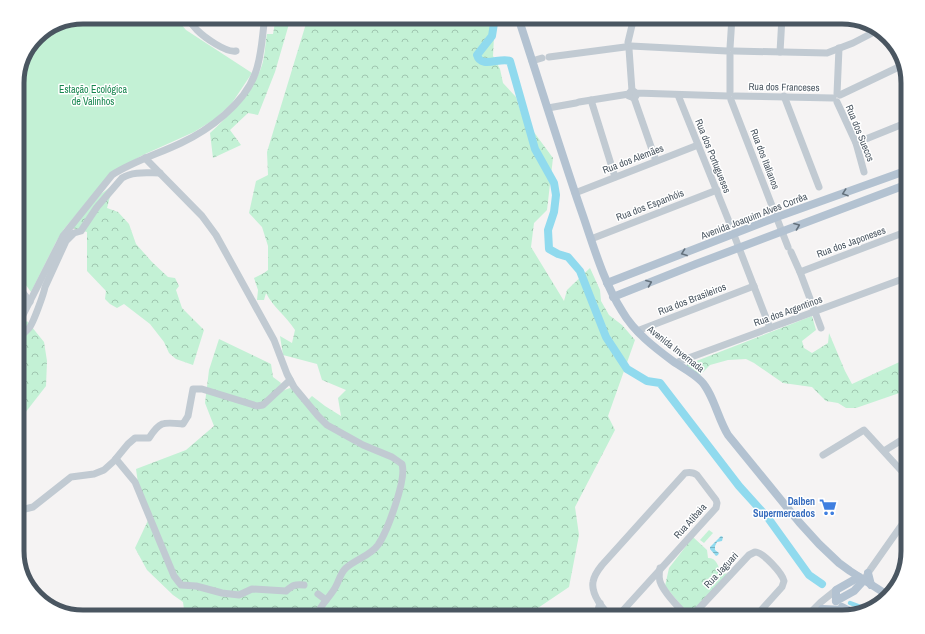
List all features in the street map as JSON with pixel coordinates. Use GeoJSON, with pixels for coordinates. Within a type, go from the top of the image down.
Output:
{"type":"FeatureCollection","features":[{"type":"Feature","properties":{"kind":"main road","name":"Avenida Invernada"},"geometry":{"type":"LineString","coordinates":[[520,24],[591,239],[613,297],[623,313],[637,331],[656,348],[696,376],[708,389],[721,424],[728,435],[799,522],[839,563],[863,575],[884,592]]}},
{"type":"Feature","properties":{"kind":"main road","name":"Avenida Joaquim Alves Corrêa"},"geometry":{"type":"LineString","coordinates":[[607,283],[734,235],[776,217],[901,173]]}},
{"type":"Feature","properties":{"kind":"main road"},"geometry":{"type":"LineString","coordinates":[[874,183],[870,189],[870,192],[876,196]]}},
{"type":"Feature","properties":{"kind":"main road"},"geometry":{"type":"LineString","coordinates":[[613,297],[901,187]]}},
{"type":"Feature","properties":{"kind":"main road"},"geometry":{"type":"LineString","coordinates":[[846,610],[842,608],[836,601],[836,590],[863,575]]}},
{"type":"Feature","properties":{"kind":"main road"},"geometry":{"type":"LineString","coordinates":[[836,601],[854,591],[863,575]]}},
{"type":"Feature","properties":{"kind":"main road"},"geometry":{"type":"LineString","coordinates":[[822,609],[843,610]]}},
{"type":"Feature","properties":{"kind":"street"},"geometry":{"type":"LineString","coordinates":[[192,24],[203,36],[227,51],[236,51]]}},
{"type":"Feature","properties":{"kind":"street"},"geometry":{"type":"LineString","coordinates":[[24,312],[63,236],[112,176],[123,168],[181,143],[202,131],[216,122],[233,106],[246,90],[255,75],[258,65],[264,24]]}},
{"type":"Feature","properties":{"kind":"street"},"geometry":{"type":"LineString","coordinates":[[633,24],[628,46],[633,94],[656,161]]}},
{"type":"Feature","properties":{"kind":"street","name":"Rua dos Italianos"},"geometry":{"type":"LineString","coordinates":[[732,24],[730,51],[731,96],[776,217],[800,272],[821,328]]}},
{"type":"Feature","properties":{"kind":"street"},"geometry":{"type":"LineString","coordinates":[[780,52],[782,24]]}},
{"type":"Feature","properties":{"kind":"street"},"geometry":{"type":"LineString","coordinates":[[532,61],[628,46],[812,54],[827,53],[853,43],[873,33]]}},
{"type":"Feature","properties":{"kind":"street","name":"Rua dos Suecos"},"geometry":{"type":"LineString","coordinates":[[839,48],[837,97],[856,143],[864,172]]}},
{"type":"Feature","properties":{"kind":"street","name":"Rua dos Franceses"},"geometry":{"type":"LineString","coordinates":[[548,108],[633,94],[837,97],[899,67]]}},
{"type":"Feature","properties":{"kind":"street","name":"Rua dos Portugueses"},"geometry":{"type":"LineString","coordinates":[[678,95],[730,224]]}},
{"type":"Feature","properties":{"kind":"street"},"geometry":{"type":"LineString","coordinates":[[784,96],[819,187]]}},
{"type":"Feature","properties":{"kind":"street"},"geometry":{"type":"LineString","coordinates":[[591,100],[615,177]]}},
{"type":"Feature","properties":{"kind":"street"},"geometry":{"type":"LineString","coordinates":[[856,143],[901,125]]}},
{"type":"Feature","properties":{"kind":"street","name":"Rua dos Alemães"},"geometry":{"type":"LineString","coordinates":[[575,193],[698,145]]}},
{"type":"Feature","properties":{"kind":"street"},"geometry":{"type":"LineString","coordinates":[[145,158],[202,216],[216,235],[274,340],[290,380],[322,421],[363,445],[392,457],[402,464],[403,468],[398,494],[385,531],[378,545],[370,553],[344,569],[337,585],[320,610]]}},
{"type":"Feature","properties":{"kind":"street"},"geometry":{"type":"LineString","coordinates":[[24,333],[30,327],[44,294],[45,287],[66,241],[74,233],[81,231],[97,207],[122,178],[136,173],[160,173]]}},
{"type":"Feature","properties":{"kind":"street","name":"Rua dos Espanhóis"},"geometry":{"type":"LineString","coordinates":[[591,239],[717,190]]}},
{"type":"Feature","properties":{"kind":"street","name":"Rua dos Japoneses"},"geometry":{"type":"LineString","coordinates":[[800,272],[901,234]]}},
{"type":"Feature","properties":{"kind":"street"},"geometry":{"type":"LineString","coordinates":[[734,235],[770,328]]}},
{"type":"Feature","properties":{"kind":"street","name":"Rua dos Argentinos"},"geometry":{"type":"LineString","coordinates":[[675,362],[901,280]]}},
{"type":"Feature","properties":{"kind":"street","name":"Rua dos Brasileiros"},"geometry":{"type":"LineString","coordinates":[[637,331],[754,286]]}},
{"type":"Feature","properties":{"kind":"street"},"geometry":{"type":"LineString","coordinates":[[24,294],[30,302]]}},
{"type":"Feature","properties":{"kind":"street"},"geometry":{"type":"LineString","coordinates":[[24,509],[33,507],[72,477],[94,474],[104,470],[135,438],[148,438],[160,424],[166,422],[183,424],[188,416],[193,389],[202,389],[257,406],[263,405],[290,380]]}},
{"type":"Feature","properties":{"kind":"street"},"geometry":{"type":"LineString","coordinates":[[823,455],[864,430],[901,470]]}},
{"type":"Feature","properties":{"kind":"street"},"geometry":{"type":"LineString","coordinates":[[884,451],[901,440]]}},
{"type":"Feature","properties":{"kind":"street"},"geometry":{"type":"LineString","coordinates":[[116,459],[135,482],[174,576],[181,585],[196,586],[222,593],[239,595],[252,589],[286,591],[293,585],[304,585]]}},
{"type":"Feature","properties":{"kind":"street","name":"Rua Atibaia"},"geometry":{"type":"LineString","coordinates":[[600,603],[593,589],[593,582],[602,565],[685,473],[694,473],[716,500],[716,508],[619,610]]}},
{"type":"Feature","properties":{"kind":"street"},"geometry":{"type":"LineString","coordinates":[[863,575],[901,525]]}},
{"type":"Feature","properties":{"kind":"street","name":"Rua Jaguari"},"geometry":{"type":"LineString","coordinates":[[697,610],[748,555],[752,552],[759,552],[782,575],[784,581],[782,588],[762,610]]}},
{"type":"Feature","properties":{"kind":"street"},"geometry":{"type":"LineString","coordinates":[[660,568],[660,584],[679,608]]}},
{"type":"Feature","properties":{"kind":"street"},"geometry":{"type":"LineString","coordinates":[[813,610],[836,590]]}},
{"type":"Feature","properties":{"kind":"street"},"geometry":{"type":"LineString","coordinates":[[318,594],[326,600]]}},
{"type":"Feature","properties":{"kind":"street"},"geometry":{"type":"LineString","coordinates":[[822,609],[836,601]]}},
{"type":"Feature","properties":{"kind":"street"},"geometry":{"type":"LineString","coordinates":[[600,603],[606,610]]}},
{"type":"Feature","properties":{"kind":"street"},"geometry":{"type":"LineString","coordinates":[[598,610],[600,603]]}},
{"type":"Feature","properties":{"kind":"green space","name":"Estação Ecológica de Valinhos"},"geometry":{"type":"Polygon","coordinates":[[[181,24],[186,30],[252,73],[232,103],[215,119],[194,132],[143,155],[111,173],[64,229],[31,292],[24,282],[24,79],[26,67],[30,57],[36,47],[44,39],[60,28],[71,25],[181,24]]]}},
{"type":"Feature","properties":{"kind":"green space"},"geometry":{"type":"Polygon","coordinates":[[[275,24],[289,24],[275,72],[258,115],[248,113],[230,130],[241,145],[213,158],[210,133],[233,110],[253,84],[263,61],[267,34],[273,34],[275,24]]]}},
{"type":"Feature","properties":{"kind":"green space"},"geometry":{"type":"Polygon","coordinates":[[[306,24],[495,24],[493,56],[500,69],[503,83],[516,97],[522,116],[553,158],[547,210],[534,223],[531,247],[564,301],[567,290],[590,268],[600,290],[601,301],[609,315],[622,325],[635,340],[608,416],[615,430],[575,507],[579,535],[569,587],[535,610],[184,610],[183,602],[173,595],[147,570],[135,548],[151,514],[139,490],[136,469],[186,450],[214,426],[205,403],[209,370],[219,339],[271,364],[273,377],[281,383],[277,390],[279,392],[290,388],[308,400],[312,396],[341,416],[338,398],[346,390],[322,380],[317,364],[283,355],[280,336],[292,343],[295,330],[272,303],[266,293],[264,300],[257,300],[258,290],[254,278],[268,270],[268,246],[262,227],[249,213],[256,181],[268,175],[267,152],[306,24]]]}},
{"type":"Feature","properties":{"kind":"green space"},"geometry":{"type":"Polygon","coordinates":[[[113,185],[107,208],[118,212],[129,224],[136,244],[152,262],[168,277],[175,278],[179,286],[176,290],[182,308],[204,330],[193,365],[176,359],[169,353],[164,342],[150,324],[124,304],[117,308],[110,304],[105,299],[106,291],[87,271],[87,232],[72,228],[101,194],[113,185]]]}},
{"type":"Feature","properties":{"kind":"green space"},"geometry":{"type":"Polygon","coordinates":[[[812,316],[816,330],[802,341],[804,348],[812,353],[828,343],[829,333],[852,384],[901,361],[901,392],[856,408],[846,408],[838,403],[826,401],[812,387],[783,383],[746,359],[728,360],[710,365],[699,376],[686,365],[812,316]]]}},
{"type":"Feature","properties":{"kind":"green space"},"geometry":{"type":"Polygon","coordinates":[[[27,321],[44,342],[47,361],[46,386],[25,413],[24,413],[24,324],[27,321]]]}},
{"type":"Feature","properties":{"kind":"green space"},"geometry":{"type":"Polygon","coordinates":[[[709,530],[713,533],[704,543],[700,540],[709,530]]]}},
{"type":"Feature","properties":{"kind":"green space"},"geometry":{"type":"Polygon","coordinates":[[[693,537],[707,550],[708,558],[715,561],[721,573],[729,574],[696,610],[685,610],[665,586],[669,568],[693,537]]]}},
{"type":"Feature","properties":{"kind":"water"},"geometry":{"type":"Polygon","coordinates":[[[721,536],[723,537],[722,541],[717,542],[715,546],[715,550],[719,553],[716,556],[710,547],[721,536]]]}},
{"type":"Feature","properties":{"kind":"waterway"},"geometry":{"type":"LineString","coordinates":[[494,24],[492,36],[477,55],[479,59],[487,62],[510,61],[535,149],[554,183],[556,195],[554,212],[548,230],[549,249],[568,257],[580,271],[606,337],[627,369],[647,381],[660,383],[739,486],[768,518],[809,575],[822,584]]}},
{"type":"Feature","properties":{"kind":"waterway"},"geometry":{"type":"LineString","coordinates":[[850,603],[861,607]]}},
{"type":"Feature","properties":{"kind":"place","name":"Dalben Supermercados"},"geometry":{"type":"Point","coordinates":[828,507]}}]}
